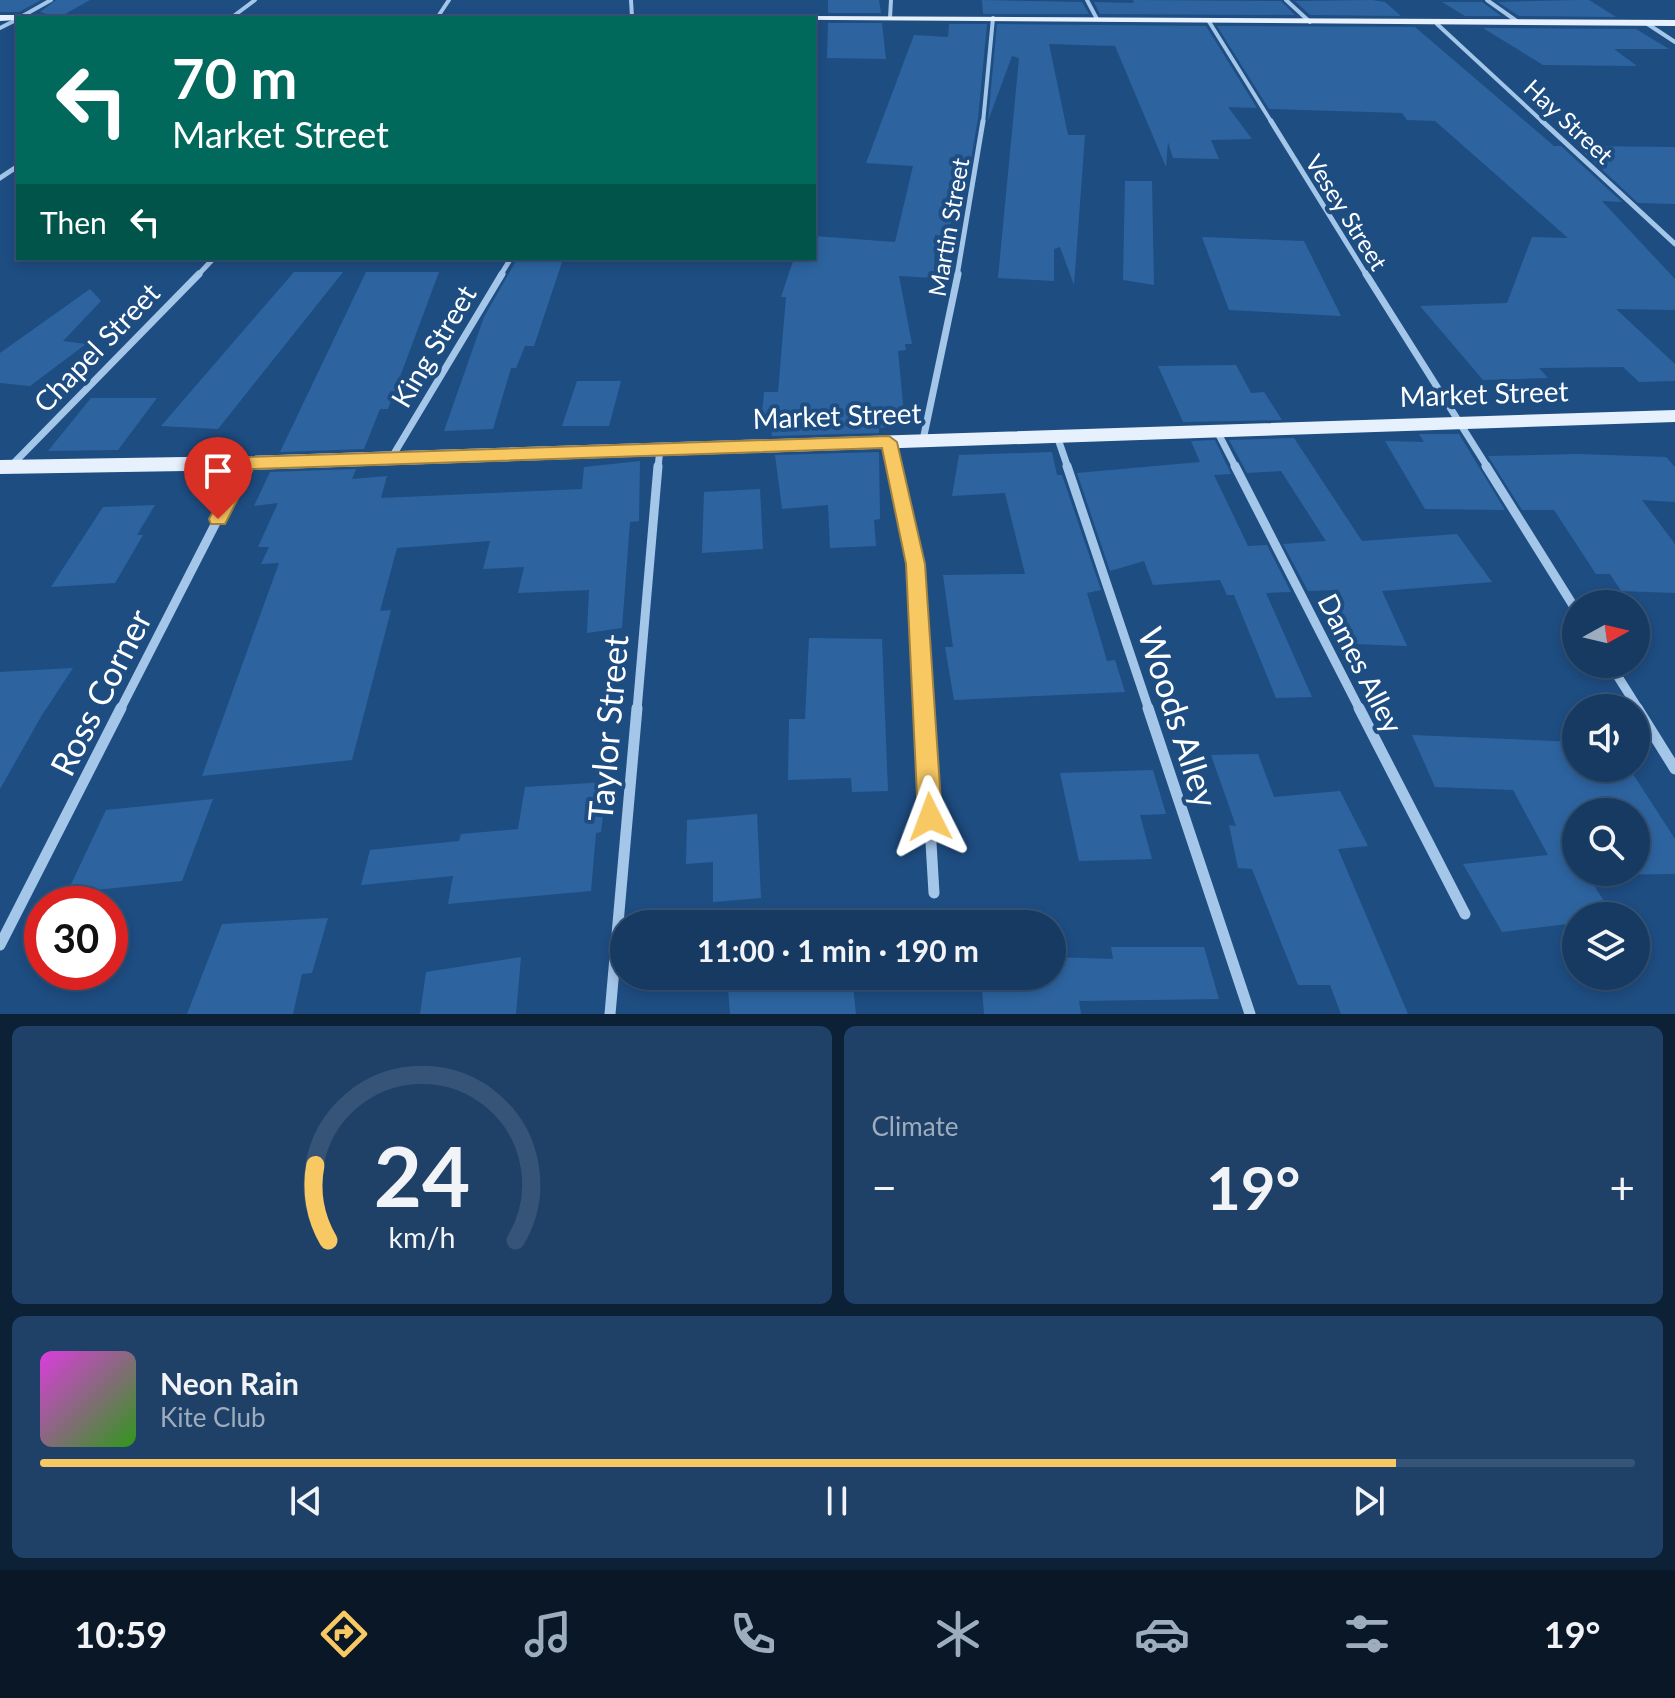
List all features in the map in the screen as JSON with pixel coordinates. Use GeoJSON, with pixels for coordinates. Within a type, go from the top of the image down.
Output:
{"type":"FeatureCollection","features":[{"type":"Feature","properties":{"kind":"main road"},"geometry":{"type":"LineString","coordinates":[[816,18],[1675,23]]}},
{"type":"Feature","properties":{"kind":"main road","name":"Market Street"},"geometry":{"type":"LineString","coordinates":[[5,467],[247,463],[1218,433],[1458,420],[1675,416]]}},
{"type":"Feature","properties":{"kind":"street"},"geometry":{"type":"LineString","coordinates":[[23,16],[51,0]]}},
{"type":"Feature","properties":{"kind":"street"},"geometry":{"type":"LineString","coordinates":[[234,16],[255,0]]}},
{"type":"Feature","properties":{"kind":"street"},"geometry":{"type":"LineString","coordinates":[[890,18],[891,0]]}},
{"type":"Feature","properties":{"kind":"street"},"geometry":{"type":"LineString","coordinates":[[1087,0],[1097,19]]}},
{"type":"Feature","properties":{"kind":"street"},"geometry":{"type":"LineString","coordinates":[[1286,0],[1310,22]]}},
{"type":"Feature","properties":{"kind":"street"},"geometry":{"type":"LineString","coordinates":[[1487,0],[1518,22]]}},
{"type":"Feature","properties":{"kind":"street","name":"Martin Street"},"geometry":{"type":"LineString","coordinates":[[923,440],[970,220],[989,92],[993,18]]}},
{"type":"Feature","properties":{"kind":"street","name":"Vesey Street"},"geometry":{"type":"LineString","coordinates":[[1208,20],[1564,590]]}},
{"type":"Feature","properties":{"kind":"street"},"geometry":{"type":"LineString","coordinates":[[1646,23],[1675,42]]}},
{"type":"Feature","properties":{"kind":"street","name":"Hay Street"},"geometry":{"type":"LineString","coordinates":[[1437,24],[1675,244]]}},
{"type":"Feature","properties":{"kind":"street","name":"Chapel Street"},"geometry":{"type":"LineString","coordinates":[[5,467],[212,260]]}},
{"type":"Feature","properties":{"kind":"street","name":"King Street"},"geometry":{"type":"LineString","coordinates":[[392,457],[510,260]]}},
{"type":"Feature","properties":{"kind":"street","name":"Dames Alley"},"geometry":{"type":"LineString","coordinates":[[1218,433],[1465,914]]}},
{"type":"Feature","properties":{"kind":"street","name":"Woods Alley"},"geometry":{"type":"LineString","coordinates":[[1057,436],[1250,1014]]}},
{"type":"Feature","properties":{"kind":"street"},"geometry":{"type":"LineString","coordinates":[[889,442],[915,564],[934,893]]}},
{"type":"Feature","properties":{"kind":"street","name":"Taylor Street"},"geometry":{"type":"LineString","coordinates":[[610,1014],[660,448]]}},
{"type":"Feature","properties":{"kind":"street","name":"Ross Corner"},"geometry":{"type":"LineString","coordinates":[[0,945],[247,463]]}},
{"type":"Feature","properties":{"kind":"street"},"geometry":{"type":"LineString","coordinates":[[1619,678],[1675,769]]}},
{"type":"Feature","properties":{"kind":"building"},"geometry":{"type":"Polygon","coordinates":[[[0,0],[41,0],[19,12],[0,12],[0,0]]]}},
{"type":"Feature","properties":{"kind":"building"},"geometry":{"type":"Polygon","coordinates":[[[56,0],[90,0],[62,16],[40,12],[56,0]]]}},
{"type":"Feature","properties":{"kind":"building"},"geometry":{"type":"Polygon","coordinates":[[[828,0],[879,0],[881,13],[828,13],[828,0]]]}},
{"type":"Feature","properties":{"kind":"building"},"geometry":{"type":"Polygon","coordinates":[[[982,0],[1082,2],[1089,14],[983,14],[982,0]]]}},
{"type":"Feature","properties":{"kind":"building"},"geometry":{"type":"Polygon","coordinates":[[[1133,0],[1281,1],[1295,15],[1100,14],[1094,2],[1134,3],[1133,0]]]}},
{"type":"Feature","properties":{"kind":"building"},"geometry":{"type":"Polygon","coordinates":[[[1589,0],[1616,17],[1519,16],[1498,2],[1589,0]]]}},
{"type":"Feature","properties":{"kind":"building"},"geometry":{"type":"Polygon","coordinates":[[[1295,1],[1385,2],[1401,16],[1310,15],[1295,1]]]}},
{"type":"Feature","properties":{"kind":"building"},"geometry":{"type":"Polygon","coordinates":[[[1442,2],[1482,2],[1501,16],[1465,16],[1442,2]]]}},
{"type":"Feature","properties":{"kind":"building"},"geometry":{"type":"Polygon","coordinates":[[[828,23],[882,23],[886,59],[827,58],[828,23]]]}},
{"type":"Feature","properties":{"kind":"building"},"geometry":{"type":"Polygon","coordinates":[[[949,24],[987,24],[978,118],[968,177],[946,236],[935,235],[934,278],[899,276],[912,344],[905,344],[906,350],[898,351],[905,425],[879,428],[879,433],[772,436],[771,422],[761,423],[764,392],[778,392],[786,297],[781,297],[793,260],[816,260],[816,236],[895,242],[913,166],[866,163],[914,35],[948,37],[949,24]]]}},
{"type":"Feature","properties":{"kind":"building"},"geometry":{"type":"Polygon","coordinates":[[[997,24],[1206,26],[1257,108],[1228,107],[1252,139],[1211,140],[1219,159],[1173,158],[1168,142],[1166,167],[1115,46],[1049,44],[1068,135],[1085,135],[1074,285],[1060,247],[1054,249],[1054,281],[998,278],[1019,58],[1012,56],[988,121],[997,24]]]}},
{"type":"Feature","properties":{"kind":"building"},"geometry":{"type":"Polygon","coordinates":[[[1217,26],[1415,27],[1554,146],[1561,146],[1622,202],[1602,201],[1675,279],[1675,310],[1616,309],[1675,364],[1675,381],[1639,382],[1623,367],[1539,368],[1548,378],[1483,380],[1420,306],[1507,303],[1532,237],[1568,238],[1435,121],[1407,120],[1402,113],[1269,109],[1217,26]]]}},
{"type":"Feature","properties":{"kind":"building"},"geometry":{"type":"Polygon","coordinates":[[[1483,28],[1636,29],[1669,49],[1614,49],[1637,66],[1543,65],[1483,28]]]}},
{"type":"Feature","properties":{"kind":"building"},"geometry":{"type":"Polygon","coordinates":[[[1577,146],[1675,147],[1675,204],[1638,203],[1577,146]]]}},
{"type":"Feature","properties":{"kind":"building"},"geometry":{"type":"Polygon","coordinates":[[[1125,181],[1152,181],[1154,285],[1123,280],[1125,181]]]}},
{"type":"Feature","properties":{"kind":"building"},"geometry":{"type":"Polygon","coordinates":[[[1202,237],[1304,241],[1341,316],[1229,310],[1202,237]]]}},
{"type":"Feature","properties":{"kind":"building"},"geometry":{"type":"Polygon","coordinates":[[[563,260],[534,346],[525,346],[516,368],[511,368],[493,429],[444,431],[484,317],[516,261],[563,260]]]}},
{"type":"Feature","properties":{"kind":"building"},"geometry":{"type":"Polygon","coordinates":[[[294,272],[343,272],[218,429],[161,426],[294,272]]]}},
{"type":"Feature","properties":{"kind":"building"},"geometry":{"type":"Polygon","coordinates":[[[366,272],[439,272],[388,409],[380,409],[364,449],[280,452],[366,272]]]}},
{"type":"Feature","properties":{"kind":"building"},"geometry":{"type":"Polygon","coordinates":[[[90,289],[101,301],[63,341],[86,344],[30,386],[0,383],[0,353],[90,289]]]}},
{"type":"Feature","properties":{"kind":"building"},"geometry":{"type":"Polygon","coordinates":[[[1236,365],[1251,393],[1264,392],[1282,420],[1183,422],[1158,366],[1236,365]]]}},
{"type":"Feature","properties":{"kind":"building"},"geometry":{"type":"Polygon","coordinates":[[[577,381],[621,381],[609,426],[562,426],[577,381]]]}},
{"type":"Feature","properties":{"kind":"building"},"geometry":{"type":"Polygon","coordinates":[[[91,398],[157,398],[118,450],[48,451],[91,398]]]}},
{"type":"Feature","properties":{"kind":"building"},"geometry":{"type":"Polygon","coordinates":[[[1419,434],[1459,434],[1505,510],[1425,509],[1385,441],[1424,442],[1419,434]]]}},
{"type":"Feature","properties":{"kind":"building"},"geometry":{"type":"Polygon","coordinates":[[[1294,438],[1362,541],[1457,534],[1492,582],[1382,591],[1407,646],[1355,644],[1333,590],[1308,591],[1283,544],[1326,541],[1281,471],[1247,473],[1229,440],[1294,438]]]}},
{"type":"Feature","properties":{"kind":"building"},"geometry":{"type":"Polygon","coordinates":[[[1215,440],[1231,474],[1214,475],[1248,546],[1267,545],[1291,592],[1266,593],[1312,697],[1276,698],[1234,595],[1227,595],[1220,580],[1153,585],[1144,561],[1110,571],[1077,473],[1200,462],[1191,441],[1215,440]]]}},
{"type":"Feature","properties":{"kind":"building"},"geometry":{"type":"Polygon","coordinates":[[[879,452],[880,519],[874,520],[876,546],[830,548],[828,505],[782,509],[775,455],[879,452]]]}},
{"type":"Feature","properties":{"kind":"building"},"geometry":{"type":"Polygon","coordinates":[[[1052,452],[1057,475],[1062,475],[1101,590],[1087,593],[1107,661],[1115,660],[1125,692],[954,700],[945,647],[953,647],[943,575],[1025,574],[1005,493],[952,496],[959,455],[1052,452]]]}},
{"type":"Feature","properties":{"kind":"building"},"geometry":{"type":"Polygon","coordinates":[[[1579,454],[1666,457],[1675,467],[1675,502],[1642,500],[1675,544],[1675,593],[1620,590],[1610,574],[1596,574],[1554,510],[1522,510],[1488,456],[1579,454]]]}},
{"type":"Feature","properties":{"kind":"building"},"geometry":{"type":"Polygon","coordinates":[[[640,461],[639,521],[630,522],[622,628],[587,633],[589,590],[518,593],[524,567],[483,569],[490,541],[397,548],[380,611],[391,610],[352,760],[202,776],[279,563],[261,564],[269,547],[258,547],[278,503],[254,506],[270,472],[356,469],[352,479],[387,476],[381,498],[582,489],[584,467],[640,461]]]}},
{"type":"Feature","properties":{"kind":"building"},"geometry":{"type":"Polygon","coordinates":[[[760,489],[763,549],[702,553],[704,492],[760,489]]]}},
{"type":"Feature","properties":{"kind":"building"},"geometry":{"type":"Polygon","coordinates":[[[155,505],[137,535],[143,535],[115,583],[51,587],[103,507],[155,505]]]}},
{"type":"Feature","properties":{"kind":"building"},"geometry":{"type":"Polygon","coordinates":[[[809,638],[882,639],[888,791],[852,792],[851,778],[788,780],[789,719],[805,719],[809,638]]]}},
{"type":"Feature","properties":{"kind":"building"},"geometry":{"type":"Polygon","coordinates":[[[73,668],[42,715],[0,789],[0,672],[73,668]]]}},
{"type":"Feature","properties":{"kind":"building"},"geometry":{"type":"Polygon","coordinates":[[[1412,735],[1562,741],[1562,782],[1638,782],[1648,798],[1562,798],[1562,886],[1594,886],[1605,902],[1562,902],[1562,925],[1502,932],[1463,864],[1548,855],[1513,790],[1435,787],[1412,735]]]}},
{"type":"Feature","properties":{"kind":"building"},"geometry":{"type":"Polygon","coordinates":[[[1258,754],[1274,797],[1340,791],[1368,846],[1338,849],[1408,1014],[1341,1014],[1330,985],[1298,985],[1252,869],[1238,868],[1229,825],[1236,826],[1211,755],[1258,754]]]}},
{"type":"Feature","properties":{"kind":"building"},"geometry":{"type":"Polygon","coordinates":[[[1153,770],[1166,814],[1140,815],[1152,859],[1079,861],[1060,773],[1153,770]]]}},
{"type":"Feature","properties":{"kind":"building"},"geometry":{"type":"Polygon","coordinates":[[[607,782],[601,832],[596,833],[591,891],[448,904],[453,876],[361,885],[370,850],[459,841],[461,834],[518,829],[525,787],[607,782]]]}},
{"type":"Feature","properties":{"kind":"building"},"geometry":{"type":"Polygon","coordinates":[[[213,799],[182,881],[128,887],[70,886],[106,810],[213,799]]]}},
{"type":"Feature","properties":{"kind":"building"},"geometry":{"type":"Polygon","coordinates":[[[1650,800],[1675,839],[1675,874],[1650,874],[1650,800]]]}},
{"type":"Feature","properties":{"kind":"building"},"geometry":{"type":"Polygon","coordinates":[[[757,814],[761,898],[713,902],[713,862],[686,864],[687,820],[757,814]]]}},
{"type":"Feature","properties":{"kind":"building"},"geometry":{"type":"Polygon","coordinates":[[[328,918],[312,973],[302,974],[293,1014],[187,1014],[222,924],[328,918]]]}},
{"type":"Feature","properties":{"kind":"building"},"geometry":{"type":"Polygon","coordinates":[[[1111,947],[1204,947],[1219,999],[1079,1001],[1081,1014],[984,1014],[982,990],[1066,990],[1066,957],[1113,959],[1111,947]]]}},
{"type":"Feature","properties":{"kind":"building"},"geometry":{"type":"Polygon","coordinates":[[[521,957],[516,1014],[420,1014],[426,972],[521,957]]]}},
{"type":"Feature","properties":{"kind":"building"},"geometry":{"type":"Polygon","coordinates":[[[728,990],[853,990],[856,1014],[730,1014],[728,990]]]}},
{"type":"Feature","properties":{"kind":"route"},"geometry":{"type":"LineString","coordinates":[[218,519],[247,463],[889,442],[915,564],[930,817]]}}]}
